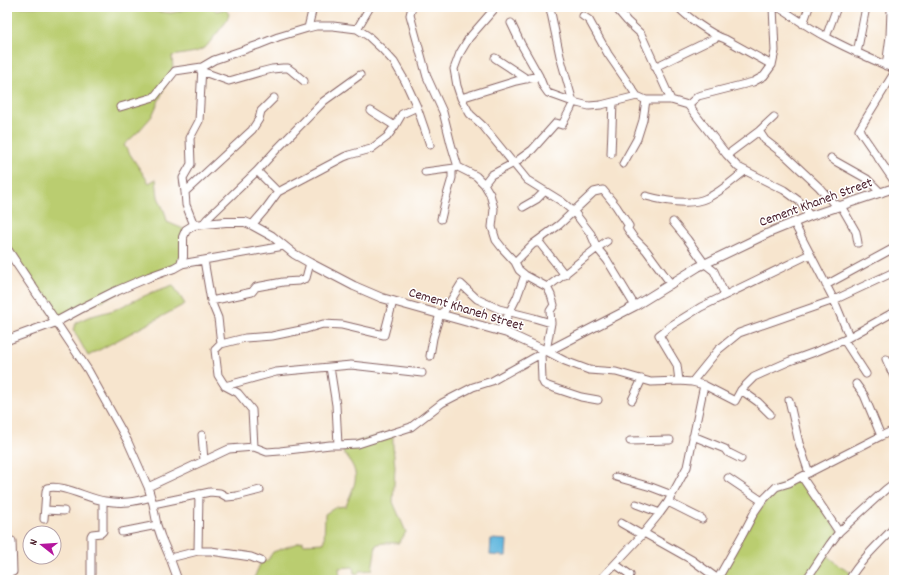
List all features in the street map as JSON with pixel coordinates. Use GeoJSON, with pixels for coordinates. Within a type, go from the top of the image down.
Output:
{"type":"FeatureCollection","features":[{"type":"Feature","properties":{"kind":"street"},"geometry":{"type":"LineString","coordinates":[[308,28],[313,7]]}},
{"type":"Feature","properties":{"kind":"street"},"geometry":{"type":"LineString","coordinates":[[357,29],[370,7]]}},
{"type":"Feature","properties":{"kind":"street"},"geometry":{"type":"LineString","coordinates":[[412,7],[410,15],[427,77],[443,112],[455,168],[441,219]]}},
{"type":"Feature","properties":{"kind":"street"},"geometry":{"type":"LineString","coordinates":[[496,7],[470,38],[460,53],[454,69],[456,86],[461,98],[470,114],[483,126],[527,180],[561,201],[574,212],[591,234],[598,248],[635,306]]}},
{"type":"Feature","properties":{"kind":"street"},"geometry":{"type":"LineString","coordinates":[[614,7],[641,34],[671,100]]}},
{"type":"Feature","properties":{"kind":"street"},"geometry":{"type":"LineString","coordinates":[[678,7],[684,13],[717,36],[772,65]]}},
{"type":"Feature","properties":{"kind":"street"},"geometry":{"type":"LineString","coordinates":[[688,105],[698,96],[753,82],[764,76],[772,65],[775,51],[773,7]]}},
{"type":"Feature","properties":{"kind":"street"},"geometry":{"type":"LineString","coordinates":[[778,7],[826,37],[857,53],[894,69]]}},
{"type":"Feature","properties":{"kind":"street"},"geometry":{"type":"LineString","coordinates":[[803,24],[809,7]]}},
{"type":"Feature","properties":{"kind":"street"},"geometry":{"type":"LineString","coordinates":[[826,37],[837,7]]}},
{"type":"Feature","properties":{"kind":"street"},"geometry":{"type":"LineString","coordinates":[[857,53],[866,7]]}},
{"type":"Feature","properties":{"kind":"street"},"geometry":{"type":"LineString","coordinates":[[886,66],[890,36],[890,7]]}},
{"type":"Feature","properties":{"kind":"street"},"geometry":{"type":"LineString","coordinates":[[484,184],[491,175],[514,163],[532,150],[556,123],[562,124],[574,102],[557,47],[550,8]]}},
{"type":"Feature","properties":{"kind":"street"},"geometry":{"type":"LineString","coordinates":[[583,16],[589,20],[608,54],[637,96],[646,100],[671,100],[688,105],[738,167],[784,190],[799,201],[810,216]]}},
{"type":"Feature","properties":{"kind":"street"},"geometry":{"type":"LineString","coordinates":[[511,23],[520,44],[548,93],[589,106],[601,105],[637,96]]}},
{"type":"Feature","properties":{"kind":"street"},"geometry":{"type":"LineString","coordinates":[[180,264],[183,257],[184,234],[186,230],[194,225],[186,205],[182,178],[190,164],[190,138],[199,121],[202,69],[214,60],[278,37],[316,26],[333,26],[357,29],[368,36],[394,62],[405,81],[430,145]]}},
{"type":"Feature","properties":{"kind":"street"},"geometry":{"type":"LineString","coordinates":[[655,67],[717,36]]}},
{"type":"Feature","properties":{"kind":"street"},"geometry":{"type":"LineString","coordinates":[[495,58],[527,78]]}},
{"type":"Feature","properties":{"kind":"street"},"geometry":{"type":"LineString","coordinates":[[120,107],[154,97],[175,71],[202,69],[230,81],[272,69],[288,68],[304,81]]}},
{"type":"Feature","properties":{"kind":"street"},"geometry":{"type":"LineString","coordinates":[[894,73],[859,130],[894,181]]}},
{"type":"Feature","properties":{"kind":"street"},"geometry":{"type":"LineString","coordinates":[[203,224],[206,219],[257,171],[276,149],[324,101],[360,75]]}},
{"type":"Feature","properties":{"kind":"street"},"geometry":{"type":"LineString","coordinates":[[461,98],[516,81],[539,76]]}},
{"type":"Feature","properties":{"kind":"street"},"geometry":{"type":"LineString","coordinates":[[185,192],[252,130],[259,119],[261,111],[274,98]]}},
{"type":"Feature","properties":{"kind":"street"},"geometry":{"type":"LineString","coordinates":[[623,164],[637,139],[643,120],[646,100]]}},
{"type":"Feature","properties":{"kind":"street"},"geometry":{"type":"LineString","coordinates":[[611,154],[613,102]]}},
{"type":"Feature","properties":{"kind":"street"},"geometry":{"type":"LineString","coordinates":[[252,225],[278,192],[344,157],[371,149],[387,137],[402,114],[416,107]]}},
{"type":"Feature","properties":{"kind":"street"},"geometry":{"type":"LineString","coordinates":[[371,111],[395,126]]}},
{"type":"Feature","properties":{"kind":"street"},"geometry":{"type":"LineString","coordinates":[[727,155],[760,131],[774,117]]}},
{"type":"Feature","properties":{"kind":"street"},"geometry":{"type":"LineString","coordinates":[[760,131],[765,140],[787,157],[819,187],[833,203],[841,206],[856,232],[858,243]]}},
{"type":"Feature","properties":{"kind":"street"},"geometry":{"type":"LineString","coordinates":[[831,158],[866,179],[881,192]]}},
{"type":"Feature","properties":{"kind":"street"},"geometry":{"type":"LineString","coordinates":[[425,172],[455,168],[476,176],[484,184],[490,194],[494,209],[492,227],[496,240],[515,262],[519,270],[547,287],[551,295],[554,305],[550,311],[551,323],[544,352],[542,380],[544,384],[581,397],[598,400]]}},
{"type":"Feature","properties":{"kind":"street"},"geometry":{"type":"LineString","coordinates":[[257,171],[278,192]]}},
{"type":"Feature","properties":{"kind":"street"},"geometry":{"type":"LineString","coordinates":[[646,196],[668,201],[683,202],[706,199],[716,194],[745,171]]}},
{"type":"Feature","properties":{"kind":"street","name":"Cement Khaneh Street"},"geometry":{"type":"LineString","coordinates":[[194,225],[244,222],[272,236],[294,254],[354,286],[382,298],[507,333],[544,352],[635,306],[705,264],[773,231],[810,216],[894,188]]}},
{"type":"Feature","properties":{"kind":"street"},"geometry":{"type":"LineString","coordinates":[[515,262],[533,244],[574,212],[594,192],[602,190],[624,216],[629,226],[627,228],[634,238],[646,250],[671,284]]}},
{"type":"Feature","properties":{"kind":"street"},"geometry":{"type":"LineString","coordinates":[[523,207],[537,199],[545,191]]}},
{"type":"Feature","properties":{"kind":"street"},"geometry":{"type":"LineString","coordinates":[[673,222],[705,264],[714,271],[725,295]]}},
{"type":"Feature","properties":{"kind":"street"},"geometry":{"type":"LineString","coordinates":[[794,222],[834,300],[846,338],[866,374]]}},
{"type":"Feature","properties":{"kind":"street"},"geometry":{"type":"LineString","coordinates":[[547,287],[565,275],[607,241]]}},
{"type":"Feature","properties":{"kind":"street"},"geometry":{"type":"LineString","coordinates":[[533,244],[539,242],[565,275]]}},
{"type":"Feature","properties":{"kind":"street"},"geometry":{"type":"LineString","coordinates":[[7,340],[56,322],[114,292],[174,268],[180,264],[284,246]]}},
{"type":"Feature","properties":{"kind":"street"},"geometry":{"type":"LineString","coordinates":[[826,285],[894,248]]}},
{"type":"Feature","properties":{"kind":"street"},"geometry":{"type":"LineString","coordinates":[[7,249],[88,370],[128,442],[148,487],[157,525],[178,580]]}},
{"type":"Feature","properties":{"kind":"street"},"geometry":{"type":"LineString","coordinates":[[679,381],[677,364],[659,335],[701,307],[810,254]]}},
{"type":"Feature","properties":{"kind":"street"},"geometry":{"type":"LineString","coordinates":[[204,260],[211,301],[218,318],[221,344]]}},
{"type":"Feature","properties":{"kind":"street"},"geometry":{"type":"LineString","coordinates":[[211,301],[252,292],[256,287],[306,278],[310,263]]}},
{"type":"Feature","properties":{"kind":"street"},"geometry":{"type":"LineString","coordinates":[[692,382],[718,350],[739,333],[834,300],[894,272]]}},
{"type":"Feature","properties":{"kind":"street"},"geometry":{"type":"LineString","coordinates":[[500,331],[517,297],[525,275]]}},
{"type":"Feature","properties":{"kind":"street"},"geometry":{"type":"LineString","coordinates":[[430,356],[440,314],[446,310],[461,284],[477,299],[498,309],[551,323]]}},
{"type":"Feature","properties":{"kind":"street"},"geometry":{"type":"LineString","coordinates":[[254,448],[252,410],[238,393],[225,386],[218,375],[215,350],[221,344],[245,338],[279,335],[323,324],[342,325],[384,335],[393,301]]}},
{"type":"Feature","properties":{"kind":"street"},"geometry":{"type":"LineString","coordinates":[[544,352],[589,370],[616,372],[651,382],[679,381],[704,385],[735,401],[741,390],[754,376],[846,338],[894,312]]}},
{"type":"Feature","properties":{"kind":"street"},"geometry":{"type":"LineString","coordinates":[[148,487],[229,448],[254,448],[267,452],[330,444],[358,444],[411,427],[442,403],[473,387],[492,381],[544,352]]}},
{"type":"Feature","properties":{"kind":"street"},"geometry":{"type":"LineString","coordinates":[[886,359],[894,377]]}},
{"type":"Feature","properties":{"kind":"street"},"geometry":{"type":"LineString","coordinates":[[225,386],[276,372],[351,365],[422,373]]}},
{"type":"Feature","properties":{"kind":"street"},"geometry":{"type":"LineString","coordinates":[[330,367],[336,405],[338,445]]}},
{"type":"Feature","properties":{"kind":"street"},"geometry":{"type":"LineString","coordinates":[[632,400],[642,379]]}},
{"type":"Feature","properties":{"kind":"street"},"geometry":{"type":"LineString","coordinates":[[856,384],[864,395],[881,436]]}},
{"type":"Feature","properties":{"kind":"street"},"geometry":{"type":"LineString","coordinates":[[600,580],[643,534],[668,502],[687,466],[704,385]]}},
{"type":"Feature","properties":{"kind":"street"},"geometry":{"type":"LineString","coordinates":[[741,390],[758,402],[770,414]]}},
{"type":"Feature","properties":{"kind":"street"},"geometry":{"type":"LineString","coordinates":[[789,400],[806,475],[839,532]]}},
{"type":"Feature","properties":{"kind":"street"},"geometry":{"type":"LineString","coordinates":[[621,523],[692,560],[717,579],[755,511],[762,501],[776,487],[806,475],[894,430]]}},
{"type":"Feature","properties":{"kind":"street"},"geometry":{"type":"LineString","coordinates":[[202,435],[204,461]]}},
{"type":"Feature","properties":{"kind":"street"},"geometry":{"type":"LineString","coordinates":[[693,436],[725,449],[726,452],[741,459]]}},
{"type":"Feature","properties":{"kind":"street"},"geometry":{"type":"LineString","coordinates":[[630,441],[670,440]]}},
{"type":"Feature","properties":{"kind":"street"},"geometry":{"type":"LineString","coordinates":[[616,476],[672,494]]}},
{"type":"Feature","properties":{"kind":"street"},"geometry":{"type":"LineString","coordinates":[[728,478],[762,501]]}},
{"type":"Feature","properties":{"kind":"street"},"geometry":{"type":"LineString","coordinates":[[804,580],[808,577],[839,532],[884,490],[894,483]]}},
{"type":"Feature","properties":{"kind":"street"},"geometry":{"type":"LineString","coordinates":[[44,519],[47,488],[65,489],[103,501],[124,503],[152,501],[210,492],[220,493],[227,497],[260,490]]}},
{"type":"Feature","properties":{"kind":"street"},"geometry":{"type":"LineString","coordinates":[[198,551],[199,494]]}},
{"type":"Feature","properties":{"kind":"street"},"geometry":{"type":"LineString","coordinates":[[91,580],[91,536],[92,534],[101,533],[103,531],[103,501]]}},
{"type":"Feature","properties":{"kind":"street"},"geometry":{"type":"LineString","coordinates":[[668,502],[702,519]]}},
{"type":"Feature","properties":{"kind":"street"},"geometry":{"type":"LineString","coordinates":[[636,504],[660,513]]}},
{"type":"Feature","properties":{"kind":"street"},"geometry":{"type":"LineString","coordinates":[[45,510],[64,511]]}},
{"type":"Feature","properties":{"kind":"street"},"geometry":{"type":"LineString","coordinates":[[122,532],[157,525]]}},
{"type":"Feature","properties":{"kind":"street"},"geometry":{"type":"LineString","coordinates":[[849,580],[871,552],[894,528]]}},
{"type":"Feature","properties":{"kind":"street"},"geometry":{"type":"LineString","coordinates":[[7,573],[13,572],[12,541]]}},
{"type":"Feature","properties":{"kind":"street"},"geometry":{"type":"LineString","coordinates":[[170,558],[198,551],[211,551],[252,557],[261,561]]}},
{"type":"Feature","properties":{"kind":"street"},"geometry":{"type":"LineString","coordinates":[[615,564],[630,575],[630,580]]}},
{"type":"Feature","properties":{"kind":"green space"},"geometry":{"type":"Polygon","coordinates":[[[7,7],[135,7],[144,10],[171,13],[196,7],[213,7],[216,11],[225,9],[229,14],[226,22],[206,47],[196,52],[172,56],[173,69],[152,116],[124,145],[149,183],[156,179],[158,197],[167,222],[186,230],[181,264],[56,322],[7,249],[7,7]]]}},
{"type":"Feature","properties":{"kind":"green space"},"geometry":{"type":"Polygon","coordinates":[[[173,285],[185,304],[88,356],[73,329],[77,322],[88,317],[114,310],[153,292],[173,285]]]}},
{"type":"Feature","properties":{"kind":"green space"},"geometry":{"type":"Polygon","coordinates":[[[393,432],[395,467],[393,502],[406,532],[399,543],[384,543],[376,545],[372,570],[360,571],[359,574],[354,573],[353,567],[339,568],[340,578],[337,578],[337,580],[257,580],[254,578],[261,562],[264,560],[267,561],[273,552],[303,541],[303,544],[324,543],[325,514],[336,507],[346,506],[354,484],[355,472],[353,466],[343,452],[345,445],[393,432]]]}},
{"type":"Feature","properties":{"kind":"green space"},"geometry":{"type":"Polygon","coordinates":[[[802,477],[839,532],[824,553],[839,566],[853,574],[849,580],[717,580],[744,532],[776,487],[802,477]]]}},
{"type":"Feature","properties":{"kind":"water"},"geometry":{"type":"Polygon","coordinates":[[[491,539],[507,540],[506,556],[490,555],[491,539]]]}}]}
